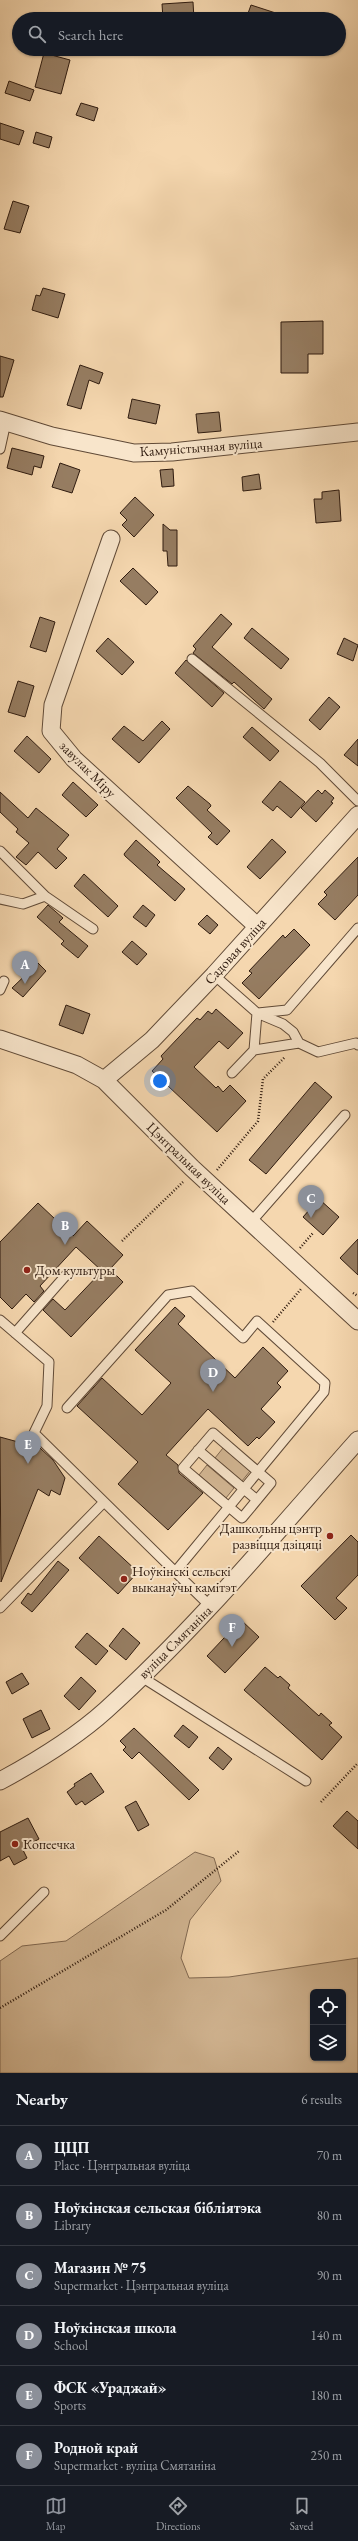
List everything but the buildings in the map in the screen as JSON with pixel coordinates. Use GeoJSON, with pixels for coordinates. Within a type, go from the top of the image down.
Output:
{"type":"FeatureCollection","features":[{"type":"Feature","properties":{"kind":"street","name":"Камуністычная вуліца"},"geometry":{"type":"LineString","coordinates":[[3,421],[91,445],[134,453],[172,452],[358,432]]}},
{"type":"Feature","properties":{"kind":"street","name":"завулак Міру"},"geometry":{"type":"LineString","coordinates":[[111,539],[53,705],[51,732],[74,759],[257,926]]}},
{"type":"Feature","properties":{"kind":"street","name":"Садовая вуліца"},"geometry":{"type":"LineString","coordinates":[[104,1080],[152,1040],[214,975],[358,815]]}},
{"type":"Feature","properties":{"kind":"street","name":"Цэнтральная вуліца"},"geometry":{"type":"LineString","coordinates":[[0,1039],[78,1065],[104,1080],[206,1181],[358,1321]]}},
{"type":"Feature","properties":{"kind":"street","name":"вуліца Смятаніна"},"geometry":{"type":"LineString","coordinates":[[0,1781],[35,1762],[105,1711],[210,1606],[358,1440]]}},
{"type":"Feature","properties":{"kind":"lane"},"geometry":{"type":"LineString","coordinates":[[0,449],[3,421]]}},
{"type":"Feature","properties":{"kind":"lane"},"geometry":{"type":"LineString","coordinates":[[192,659],[320,763],[358,801]]}},
{"type":"Feature","properties":{"kind":"lane"},"geometry":{"type":"LineString","coordinates":[[0,851],[45,896],[93,929]]}},
{"type":"Feature","properties":{"kind":"lane"},"geometry":{"type":"LineString","coordinates":[[0,899],[23,904],[45,896]]}},
{"type":"Feature","properties":{"kind":"lane"},"geometry":{"type":"LineString","coordinates":[[257,1013],[287,1010],[358,928]]}},
{"type":"Feature","properties":{"kind":"lane"},"geometry":{"type":"LineString","coordinates":[[214,975],[257,1013],[283,1024],[293,1032],[299,1043]]}},
{"type":"Feature","properties":{"kind":"lane"},"geometry":{"type":"LineString","coordinates":[[0,990],[4,981]]}},
{"type":"Feature","properties":{"kind":"lane"},"geometry":{"type":"LineString","coordinates":[[254,1050],[257,1013]]}},
{"type":"Feature","properties":{"kind":"lane"},"geometry":{"type":"LineString","coordinates":[[232,1073],[254,1050],[299,1043],[318,1052],[357,1043]]}},
{"type":"Feature","properties":{"kind":"lane"},"geometry":{"type":"LineString","coordinates":[[251,1222],[345,1115]]}},
{"type":"Feature","properties":{"kind":"lane"},"geometry":{"type":"LineString","coordinates":[[15,1333],[67,1274]]}},
{"type":"Feature","properties":{"kind":"lane"},"geometry":{"type":"LineString","coordinates":[[66,1408],[168,1295],[192,1291],[243,1338],[256,1321],[325,1383],[324,1392],[175,1572]]}},
{"type":"Feature","properties":{"kind":"lane"},"geometry":{"type":"LineString","coordinates":[[0,1320],[48,1362],[47,1406],[34,1433],[210,1606]]}},
{"type":"Feature","properties":{"kind":"lane"},"geometry":{"type":"LineString","coordinates":[[213,1433],[258,1472],[271,1483],[242,1518],[183,1468],[213,1433]]}},
{"type":"Feature","properties":{"kind":"lane"},"geometry":{"type":"LineString","coordinates":[[198,1450],[257,1500]]}},
{"type":"Feature","properties":{"kind":"lane"},"geometry":{"type":"LineString","coordinates":[[0,1608],[104,1502]]}},
{"type":"Feature","properties":{"kind":"lane"},"geometry":{"type":"LineString","coordinates":[[140,1676],[306,1781]]}},
{"type":"Feature","properties":{"kind":"lane"},"geometry":{"type":"LineString","coordinates":[[0,1936],[44,1892]]}},
{"type":"Feature","properties":{"kind":"path"},"geometry":{"type":"LineString","coordinates":[[122,1241],[182,1182],[206,1181],[258,1121],[263,1079],[299,1043]]}},
{"type":"Feature","properties":{"kind":"path"},"geometry":{"type":"LineString","coordinates":[[297,1251],[313,1233]]}},
{"type":"Feature","properties":{"kind":"path"},"geometry":{"type":"LineString","coordinates":[[266,1330],[311,1278]]}},
{"type":"Feature","properties":{"kind":"path"},"geometry":{"type":"LineString","coordinates":[[321,1802],[358,1763]]}},
{"type":"Feature","properties":{"kind":"path"},"geometry":{"type":"LineString","coordinates":[[0,2008],[166,1910],[239,1851]]}},
{"type":"Feature","properties":{"kind":"shaded area"},"geometry":{"type":"Polygon","coordinates":[[[223,1448],[250,1471],[242,1481],[215,1458],[223,1448]]]}},
{"type":"Feature","properties":{"kind":"shaded area"},"geometry":{"type":"Polygon","coordinates":[[[207,1465],[234,1488],[226,1498],[199,1475],[207,1465]]]}},
{"type":"Feature","properties":{"kind":"shaded area"},"geometry":{"type":"Polygon","coordinates":[[[195,1852],[214,1858],[221,1881],[190,1920],[181,1958],[189,1978],[229,1977],[358,1958],[358,2073],[0,2073],[0,1961],[22,1946],[66,1941],[195,1852]]]}},
{"type":"Feature","properties":{"kind":"place","name":"ЦЦП"},"geometry":{"type":"Point","coordinates":[25,984]}},
{"type":"Feature","properties":{"kind":"place","name":"Магазин № 75"},"geometry":{"type":"Point","coordinates":[311,1218]}},
{"type":"Feature","properties":{"kind":"place","name":"Ноўкінская сельская бібліятэка"},"geometry":{"type":"Point","coordinates":[65,1245]}},
{"type":"Feature","properties":{"kind":"place","name":"Дом культуры"},"geometry":{"type":"Point","coordinates":[27,1270]}},
{"type":"Feature","properties":{"kind":"place","name":"Ноўкінская школа"},"geometry":{"type":"Point","coordinates":[213,1392]}},
{"type":"Feature","properties":{"kind":"place","name":"ФСК «Ураджай»"},"geometry":{"type":"Point","coordinates":[28,1464]}},
{"type":"Feature","properties":{"kind":"place","name":"Дашкольны цэнтр развіцця дзіцяці"},"geometry":{"type":"Point","coordinates":[330,1536]}},
{"type":"Feature","properties":{"kind":"place","name":"Ноўкінскі сельскі выканаўчы камітэт"},"geometry":{"type":"Point","coordinates":[124,1579]}},
{"type":"Feature","properties":{"kind":"place","name":"Родной край"},"geometry":{"type":"Point","coordinates":[232,1647]}},
{"type":"Feature","properties":{"kind":"place","name":"Копеечка"},"geometry":{"type":"Point","coordinates":[15,1844]}}]}
